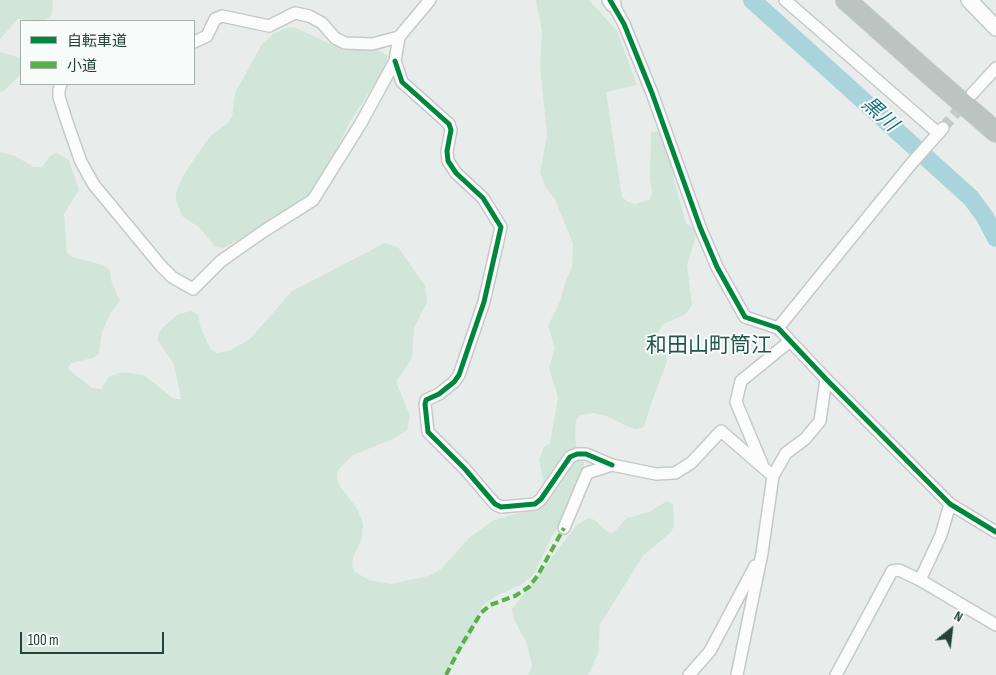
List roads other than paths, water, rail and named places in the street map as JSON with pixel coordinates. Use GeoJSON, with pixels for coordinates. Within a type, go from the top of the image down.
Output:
{"type":"FeatureCollection","features":[{"type":"Feature","properties":{"kind":"highway"},"geometry":{"type":"LineString","coordinates":[[846,0],[996,131]]}},
{"type":"Feature","properties":{"kind":"highway"},"geometry":{"type":"LineString","coordinates":[[863,0],[996,131]]}},
{"type":"Feature","properties":{"kind":"main road"},"geometry":{"type":"LineString","coordinates":[[969,0],[996,28]]}},
{"type":"Feature","properties":{"kind":"street"},"geometry":{"type":"LineString","coordinates":[[60,85],[58,90],[59,97],[67,122],[81,162],[94,185],[161,266],[172,277],[193,289],[221,262],[264,231],[313,200],[361,123],[395,61],[399,38],[430,0]]}},
{"type":"Feature","properties":{"kind":"street"},"geometry":{"type":"LineString","coordinates":[[778,328],[940,130],[785,0]]}},
{"type":"Feature","properties":{"kind":"street"},"geometry":{"type":"LineString","coordinates":[[612,2],[624,24],[652,93],[700,227],[717,267],[745,317],[778,328],[950,504],[996,532]]}},
{"type":"Feature","properties":{"kind":"street"},"geometry":{"type":"LineString","coordinates":[[195,42],[207,36],[215,19],[222,16],[270,26],[295,13],[309,16],[322,24],[335,38],[345,43],[372,44],[399,38]]}},
{"type":"Feature","properties":{"kind":"street"},"geometry":{"type":"LineString","coordinates":[[395,61],[402,82],[449,124],[451,130],[447,151],[448,161],[456,172],[484,198],[501,226],[484,302],[459,375],[454,382],[439,394],[426,400],[428,432],[465,469],[495,504],[501,507],[535,504],[541,499],[570,456],[586,454],[612,465],[656,474],[675,473],[691,463],[721,431],[773,476]]}},
{"type":"Feature","properties":{"kind":"street"},"geometry":{"type":"LineString","coordinates":[[972,94],[996,68]]}},
{"type":"Feature","properties":{"kind":"street"},"geometry":{"type":"LineString","coordinates":[[763,466],[736,402],[741,380],[790,341]]}},
{"type":"Feature","properties":{"kind":"street"},"geometry":{"type":"LineString","coordinates":[[737,675],[762,553],[773,476],[786,453],[805,439],[820,421],[826,379]]}},
{"type":"Feature","properties":{"kind":"street"},"geometry":{"type":"LineString","coordinates":[[564,528],[587,472],[612,465]]}},
{"type":"Feature","properties":{"kind":"street"},"geometry":{"type":"LineString","coordinates":[[920,580],[941,535],[950,504]]}},
{"type":"Feature","properties":{"kind":"street"},"geometry":{"type":"LineString","coordinates":[[689,675],[710,651],[762,553]]}},
{"type":"Feature","properties":{"kind":"street"},"geometry":{"type":"LineString","coordinates":[[836,675],[840,671],[892,571],[899,570],[920,580],[996,625]]}},
{"type":"Feature","properties":{"kind":"waterway","name":"黒川"},"geometry":{"type":"LineString","coordinates":[[752,0],[971,198],[985,217],[996,238]]}},
{"type":"Feature","properties":{"kind":"tunnel"},"geometry":{"type":"LineString","coordinates":[[943,128],[966,101]]}},
{"type":"Feature","properties":{"kind":"district","name":"和田山町筒江"},"geometry":{"type":"Point","coordinates":[709,347]}}]}
